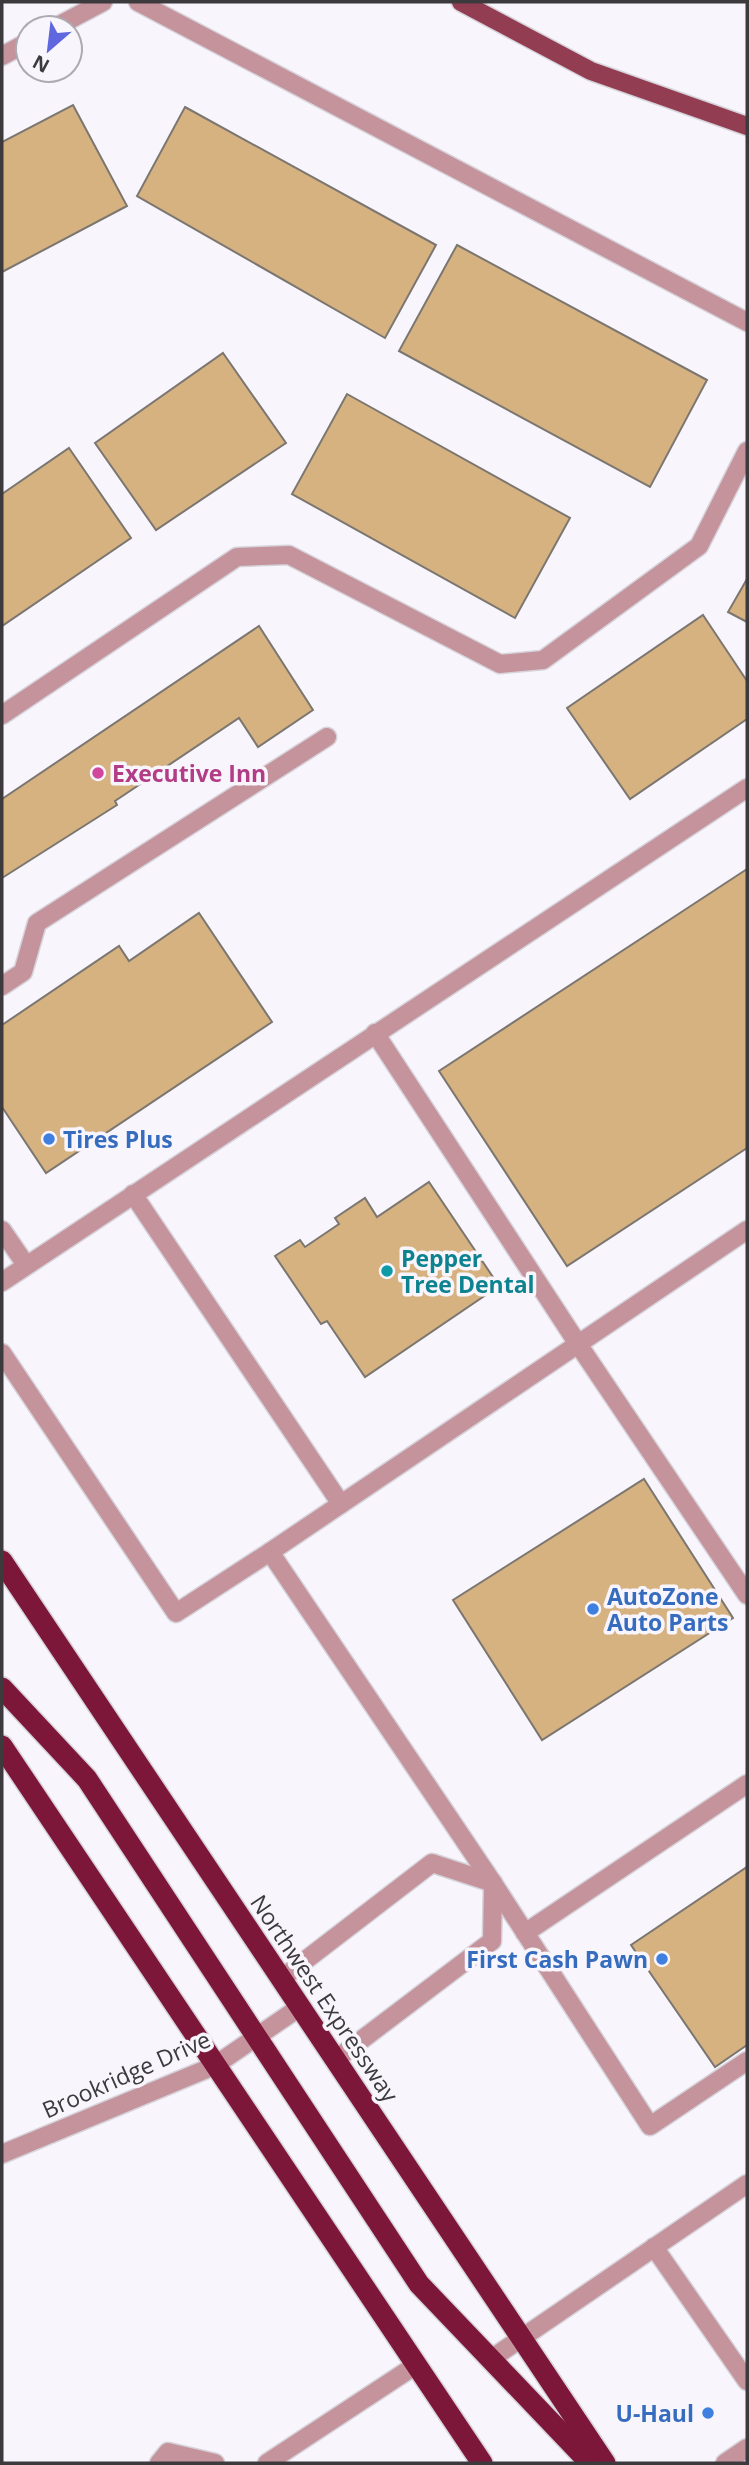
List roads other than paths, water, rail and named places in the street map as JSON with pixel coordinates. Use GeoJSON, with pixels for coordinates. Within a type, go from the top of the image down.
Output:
{"type":"FeatureCollection","features":[{"type":"Feature","properties":{"kind":"highway","name":"Northwest Expressway"},"geometry":{"type":"LineString","coordinates":[[2,1561],[605,2463]]}},
{"type":"Feature","properties":{"kind":"highway"},"geometry":{"type":"LineString","coordinates":[[2,1688],[87,1779],[419,2284],[590,2463]]}},
{"type":"Feature","properties":{"kind":"highway"},"geometry":{"type":"LineString","coordinates":[[2,1746],[482,2463]]}},
{"type":"Feature","properties":{"kind":"main road"},"geometry":{"type":"LineString","coordinates":[[461,2],[591,71],[747,126]]}},
{"type":"Feature","properties":{"kind":"street"},"geometry":{"type":"LineString","coordinates":[[80,14],[103,2]]}},
{"type":"Feature","properties":{"kind":"street"},"geometry":{"type":"LineString","coordinates":[[138,2],[747,322]]}},
{"type":"Feature","properties":{"kind":"street"},"geometry":{"type":"LineString","coordinates":[[2,715],[237,557],[289,555],[500,664],[543,660],[699,546],[747,451]]}},
{"type":"Feature","properties":{"kind":"street"},"geometry":{"type":"LineString","coordinates":[[2,986],[23,972],[37,923],[327,737]]}},
{"type":"Feature","properties":{"kind":"street"},"geometry":{"type":"LineString","coordinates":[[2,1282],[747,788]]}},
{"type":"Feature","properties":{"kind":"street"},"geometry":{"type":"LineString","coordinates":[[375,1033],[578,1344],[747,1595]]}},
{"type":"Feature","properties":{"kind":"street"},"geometry":{"type":"LineString","coordinates":[[133,1194],[341,1504]]}},
{"type":"Feature","properties":{"kind":"street"},"geometry":{"type":"LineString","coordinates":[[2,1230],[26,1265]]}},
{"type":"Feature","properties":{"kind":"street"},"geometry":{"type":"LineString","coordinates":[[2,1353],[176,1613],[747,1230]]}},
{"type":"Feature","properties":{"kind":"street"},"geometry":{"type":"LineString","coordinates":[[270,1552],[493,1883],[650,2126],[747,2061]]}},
{"type":"Feature","properties":{"kind":"street"},"geometry":{"type":"LineString","coordinates":[[525,1933],[747,1784]]}},
{"type":"Feature","properties":{"kind":"street"},"geometry":{"type":"LineString","coordinates":[[281,1979],[432,1863],[493,1883]]}},
{"type":"Feature","properties":{"kind":"street"},"geometry":{"type":"LineString","coordinates":[[335,2060],[492,1941],[493,1883]]}},
{"type":"Feature","properties":{"kind":"street","name":"Brookridge Drive"},"geometry":{"type":"LineString","coordinates":[[2,2154],[214,2066],[300,2007]]}},
{"type":"Feature","properties":{"kind":"street"},"geometry":{"type":"LineString","coordinates":[[491,2359],[747,2184]]}},
{"type":"Feature","properties":{"kind":"street"},"geometry":{"type":"LineString","coordinates":[[654,2247],[747,2381]]}},
{"type":"Feature","properties":{"kind":"street"},"geometry":{"type":"LineString","coordinates":[[267,2463],[415,2365]]}},
{"type":"Feature","properties":{"kind":"street"},"geometry":{"type":"LineString","coordinates":[[725,2463],[747,2448]]}},
{"type":"Feature","properties":{"kind":"street"},"geometry":{"type":"LineString","coordinates":[[159,2463],[168,2452],[215,2463]]}},
{"type":"Feature","properties":{"kind":"place","name":"Executive Inn"},"geometry":{"type":"Point","coordinates":[98,773]}},
{"type":"Feature","properties":{"kind":"place","name":"Tires Plus"},"geometry":{"type":"Point","coordinates":[49,1139]}},
{"type":"Feature","properties":{"kind":"place","name":"Pepper Tree Dental"},"geometry":{"type":"Point","coordinates":[387,1271]}},
{"type":"Feature","properties":{"kind":"place","name":"AutoZone Auto Parts"},"geometry":{"type":"Point","coordinates":[593,1609]}},
{"type":"Feature","properties":{"kind":"place","name":"First Cash Pawn"},"geometry":{"type":"Point","coordinates":[662,1959]}},
{"type":"Feature","properties":{"kind":"place","name":"U-Haul"},"geometry":{"type":"Point","coordinates":[708,2413]}}]}
